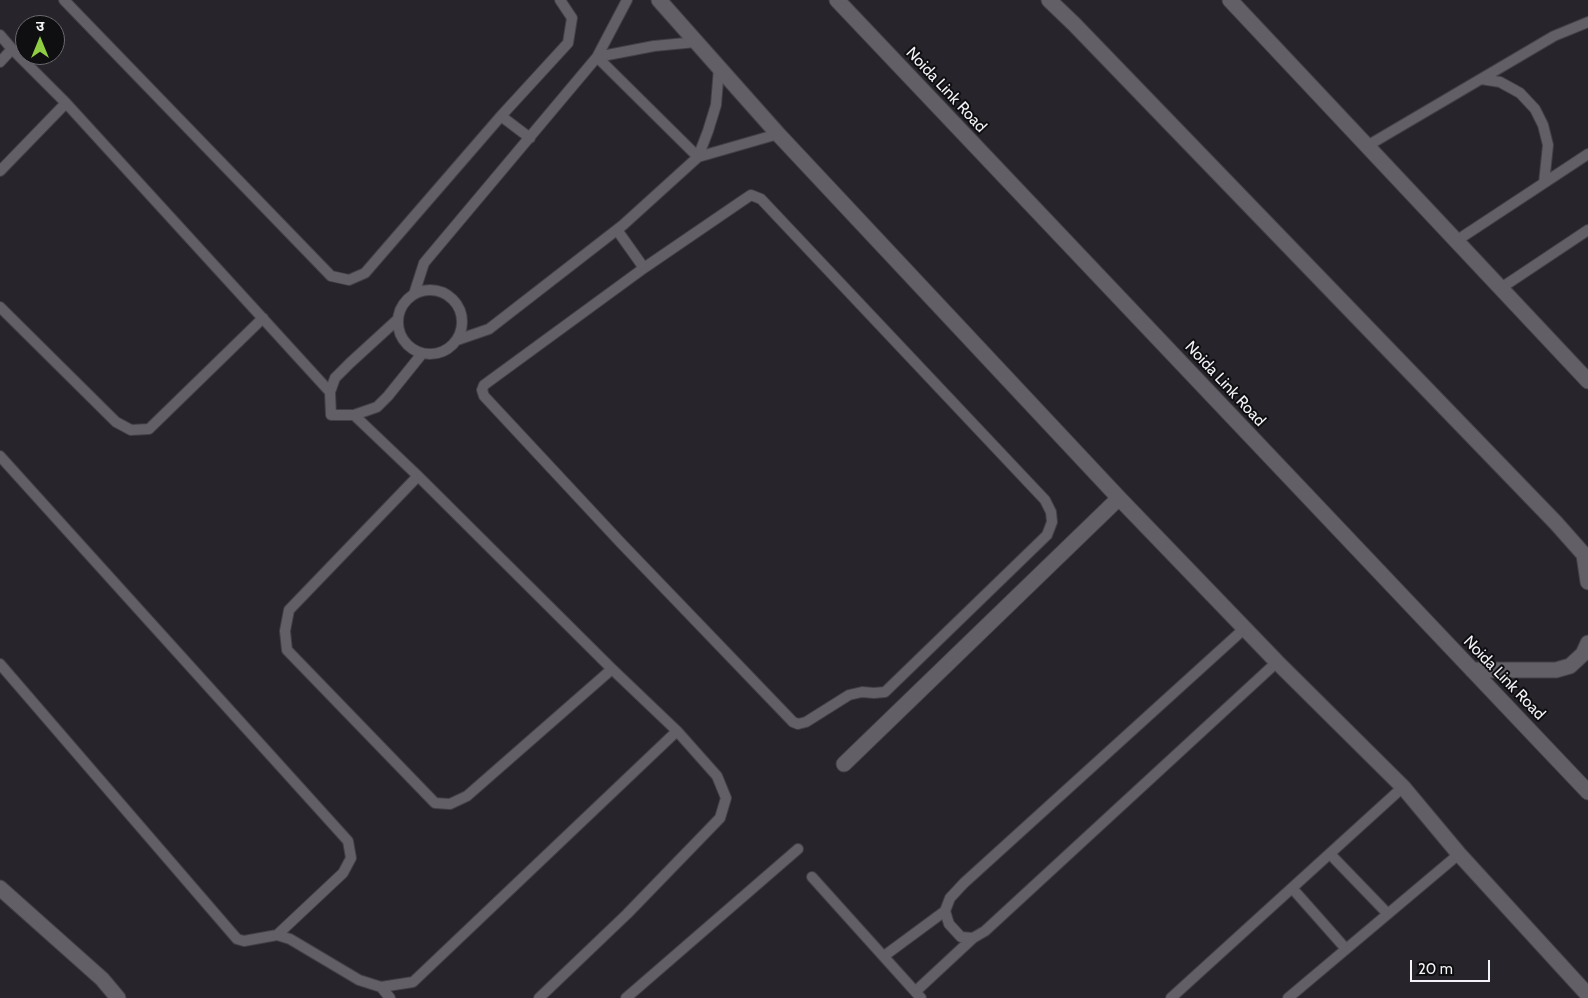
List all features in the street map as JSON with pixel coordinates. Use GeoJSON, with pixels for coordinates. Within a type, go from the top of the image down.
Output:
{"type":"FeatureCollection","features":[{"type":"Feature","properties":{"kind":"street"},"geometry":{"type":"LineString","coordinates":[[659,0],[778,134],[1119,498],[1277,662],[1403,787],[1460,854],[1588,995]]}},
{"type":"Feature","properties":{"kind":"street","name":"Noida Link Road"},"geometry":{"type":"LineString","coordinates":[[837,0],[1588,792]]}},
{"type":"Feature","properties":{"kind":"street"},"geometry":{"type":"LineString","coordinates":[[1049,0],[1556,523],[1586,557],[1588,582]]}},
{"type":"Feature","properties":{"kind":"street"},"geometry":{"type":"LineString","coordinates":[[1230,0],[1588,381]]}},
{"type":"Feature","properties":{"kind":"street"},"geometry":{"type":"LineString","coordinates":[[844,764],[1119,498]]}},
{"type":"Feature","properties":{"kind":"street"},"geometry":{"type":"LineString","coordinates":[[1472,670],[1556,670],[1570,666],[1583,654],[1588,643]]}},
{"type":"Feature","properties":{"kind":"street"},"geometry":{"type":"LineString","coordinates":[[0,888],[102,979],[118,998]]}},
{"type":"Feature","properties":{"kind":"lane"},"geometry":{"type":"LineString","coordinates":[[64,0],[331,276],[349,280],[365,273],[568,43],[572,18],[560,0]]}},
{"type":"Feature","properties":{"kind":"lane"},"geometry":{"type":"LineString","coordinates":[[414,294],[424,263],[597,57],[626,0]]}},
{"type":"Feature","properties":{"kind":"lane"},"geometry":{"type":"LineString","coordinates":[[1367,146],[1554,36],[1588,22]]}},
{"type":"Feature","properties":{"kind":"lane"},"geometry":{"type":"LineString","coordinates":[[0,35],[12,50],[66,103],[330,392]]}},
{"type":"Feature","properties":{"kind":"lane"},"geometry":{"type":"LineString","coordinates":[[597,57],[654,46],[696,42]]}},
{"type":"Feature","properties":{"kind":"lane"},"geometry":{"type":"LineString","coordinates":[[0,62],[12,50]]}},
{"type":"Feature","properties":{"kind":"lane"},"geometry":{"type":"LineString","coordinates":[[597,57],[698,157]]}},
{"type":"Feature","properties":{"kind":"lane"},"geometry":{"type":"LineString","coordinates":[[698,157],[716,105],[719,68]]}},
{"type":"Feature","properties":{"kind":"lane"},"geometry":{"type":"LineString","coordinates":[[1481,79],[1500,82],[1520,93],[1535,108],[1543,125],[1548,145],[1544,183]]}},
{"type":"Feature","properties":{"kind":"lane"},"geometry":{"type":"LineString","coordinates":[[0,171],[66,103]]}},
{"type":"Feature","properties":{"kind":"lane"},"geometry":{"type":"LineString","coordinates":[[502,116],[530,138]]}},
{"type":"Feature","properties":{"kind":"lane"},"geometry":{"type":"LineString","coordinates":[[457,340],[489,329],[617,230],[698,157],[778,134]]}},
{"type":"Feature","properties":{"kind":"lane"},"geometry":{"type":"LineString","coordinates":[[1456,241],[1588,154]]}},
{"type":"Feature","properties":{"kind":"lane"},"geometry":{"type":"LineString","coordinates":[[751,195],[761,199],[1045,500],[1051,512],[1052,522],[1047,535],[885,692],[862,692],[849,695],[806,722],[798,724],[792,722],[484,396],[482,390],[484,385],[644,268],[751,195]]}},
{"type":"Feature","properties":{"kind":"lane"},"geometry":{"type":"LineString","coordinates":[[617,230],[644,268]]}},
{"type":"Feature","properties":{"kind":"lane"},"geometry":{"type":"LineString","coordinates":[[1501,288],[1588,230]]}},
{"type":"Feature","properties":{"kind":"lane"},"geometry":{"type":"LineString","coordinates":[[434,290],[445,294],[453,300],[459,309],[462,319],[461,330],[457,340],[450,347],[441,352],[421,355],[410,348],[403,340],[398,331],[397,320],[405,301],[414,294],[434,290]]}},
{"type":"Feature","properties":{"kind":"lane"},"geometry":{"type":"LineString","coordinates":[[0,307],[116,422],[131,430],[149,429],[263,318]]}},
{"type":"Feature","properties":{"kind":"lane"},"geometry":{"type":"LineString","coordinates":[[397,320],[335,378],[330,392],[332,415],[354,415],[377,407],[421,355]]}},
{"type":"Feature","properties":{"kind":"lane"},"geometry":{"type":"LineString","coordinates":[[354,415],[677,731],[717,776],[726,798],[720,818],[627,914],[539,998]]}},
{"type":"Feature","properties":{"kind":"lane"},"geometry":{"type":"LineString","coordinates":[[0,456],[348,841],[351,858],[343,874],[277,935]]}},
{"type":"Feature","properties":{"kind":"lane"},"geometry":{"type":"LineString","coordinates":[[418,476],[289,610],[285,631],[287,650],[435,803],[450,804],[467,796],[612,669]]}},
{"type":"Feature","properties":{"kind":"lane"},"geometry":{"type":"LineString","coordinates":[[973,938],[961,936],[949,924],[946,911],[950,898],[964,883],[1245,628]]}},
{"type":"Feature","properties":{"kind":"lane"},"geometry":{"type":"LineString","coordinates":[[812,877],[918,995],[973,938],[985,931],[1277,662]]}},
{"type":"Feature","properties":{"kind":"lane"},"geometry":{"type":"LineString","coordinates":[[0,664],[236,939],[244,941],[277,935],[290,939],[359,980],[381,987],[413,982],[677,731]]}},
{"type":"Feature","properties":{"kind":"lane"},"geometry":{"type":"LineString","coordinates":[[1171,998],[1403,787]]}},
{"type":"Feature","properties":{"kind":"lane"},"geometry":{"type":"LineString","coordinates":[[631,996],[798,849]]}},
{"type":"Feature","properties":{"kind":"lane"},"geometry":{"type":"LineString","coordinates":[[1330,854],[1388,914]]}},
{"type":"Feature","properties":{"kind":"lane"},"geometry":{"type":"LineString","coordinates":[[1288,998],[1460,854]]}},
{"type":"Feature","properties":{"kind":"lane"},"geometry":{"type":"LineString","coordinates":[[1292,888],[1346,949]]}},
{"type":"Feature","properties":{"kind":"lane"},"geometry":{"type":"LineString","coordinates":[[884,956],[946,911]]}},
{"type":"Feature","properties":{"kind":"lane"},"geometry":{"type":"LineString","coordinates":[[381,987],[390,998]]}}]}
